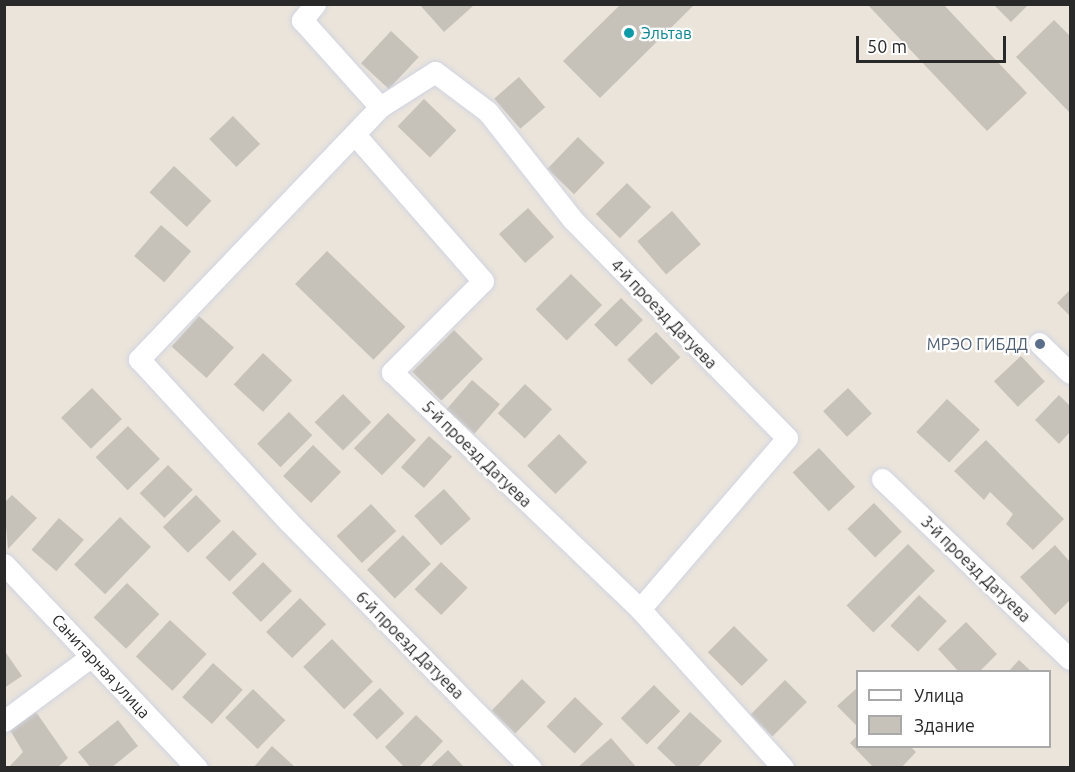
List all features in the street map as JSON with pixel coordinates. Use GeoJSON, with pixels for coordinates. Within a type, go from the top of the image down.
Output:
{"type":"FeatureCollection","features":[{"type":"Feature","properties":{"kind":"street"},"geometry":{"type":"LineString","coordinates":[[315,4],[302,20],[380,107],[357,137]]}},
{"type":"Feature","properties":{"kind":"street","name":"4-й проезд Датуева"},"geometry":{"type":"LineString","coordinates":[[380,107],[435,72],[488,112],[573,220],[787,438],[640,609]]}},
{"type":"Feature","properties":{"kind":"street","name":"6-й проезд Датуева"},"geometry":{"type":"LineString","coordinates":[[357,137],[139,359],[289,522],[531,768]]}},
{"type":"Feature","properties":{"kind":"street","name":"5-й проезд Датуева"},"geometry":{"type":"LineString","coordinates":[[357,137],[483,281],[392,372],[640,609],[783,768]]}},
{"type":"Feature","properties":{"kind":"street"},"geometry":{"type":"LineString","coordinates":[[1039,343],[1071,373]]}},
{"type":"Feature","properties":{"kind":"street","name":"3-й проезд Датуева"},"geometry":{"type":"LineString","coordinates":[[882,479],[1071,659]]}},
{"type":"Feature","properties":{"kind":"street","name":"Санитарная улица"},"geometry":{"type":"LineString","coordinates":[[4,564],[197,768]]}},
{"type":"Feature","properties":{"kind":"street"},"geometry":{"type":"LineString","coordinates":[[4,721],[92,656]]}},
{"type":"Feature","properties":{"kind":"building"},"geometry":{"type":"Polygon","coordinates":[[[419,4],[472,4],[473,6],[444,32],[419,4]]]}},
{"type":"Feature","properties":{"kind":"building","name":"Эльтав"},"geometry":{"type":"Polygon","coordinates":[[[621,4],[695,4],[600,98],[563,61],[621,4]]]}},
{"type":"Feature","properties":{"kind":"building"},"geometry":{"type":"Polygon","coordinates":[[[867,4],[943,4],[1027,93],[987,131],[867,4]]]}},
{"type":"Feature","properties":{"kind":"building"},"geometry":{"type":"Polygon","coordinates":[[[993,4],[1029,4],[1011,22],[993,4]]]}},
{"type":"Feature","properties":{"kind":"building"},"geometry":{"type":"Polygon","coordinates":[[[1054,20],[1070,36],[1070,113],[1016,57],[1054,20]]]}},
{"type":"Feature","properties":{"kind":"building"},"geometry":{"type":"Polygon","coordinates":[[[391,31],[419,57],[389,89],[361,63],[391,31]]]}},
{"type":"Feature","properties":{"kind":"building"},"geometry":{"type":"Polygon","coordinates":[[[519,77],[545,107],[520,129],[494,99],[519,77]]]}},
{"type":"Feature","properties":{"kind":"building"},"geometry":{"type":"Polygon","coordinates":[[[424,99],[456,130],[430,158],[398,126],[424,99]]]}},
{"type":"Feature","properties":{"kind":"building"},"geometry":{"type":"Polygon","coordinates":[[[233,116],[260,144],[236,167],[209,139],[233,116]]]}},
{"type":"Feature","properties":{"kind":"building"},"geometry":{"type":"Polygon","coordinates":[[[578,137],[605,163],[574,194],[547,169],[578,137]]]}},
{"type":"Feature","properties":{"kind":"building"},"geometry":{"type":"Polygon","coordinates":[[[174,166],[211,201],[187,227],[149,192],[174,166]]]}},
{"type":"Feature","properties":{"kind":"building"},"geometry":{"type":"Polygon","coordinates":[[[627,183],[651,207],[620,238],[596,214],[627,183]]]}},
{"type":"Feature","properties":{"kind":"building"},"geometry":{"type":"Polygon","coordinates":[[[528,208],[554,237],[525,263],[499,234],[528,208]]]}},
{"type":"Feature","properties":{"kind":"building"},"geometry":{"type":"Polygon","coordinates":[[[672,211],[701,244],[666,274],[637,241],[672,211]]]}},
{"type":"Feature","properties":{"kind":"building"},"geometry":{"type":"Polygon","coordinates":[[[161,225],[191,251],[164,282],[134,256],[161,225]]]}},
{"type":"Feature","properties":{"kind":"building"},"geometry":{"type":"Polygon","coordinates":[[[327,251],[405,327],[373,360],[295,284],[327,251]]]}},
{"type":"Feature","properties":{"kind":"building"},"geometry":{"type":"Polygon","coordinates":[[[571,274],[602,305],[567,340],[536,309],[571,274]]]}},
{"type":"Feature","properties":{"kind":"building"},"geometry":{"type":"Polygon","coordinates":[[[1070,290],[1070,316],[1057,303],[1070,290]]]}},
{"type":"Feature","properties":{"kind":"building"},"geometry":{"type":"Polygon","coordinates":[[[621,298],[643,320],[616,347],[594,325],[621,298]]]}},
{"type":"Feature","properties":{"kind":"building"},"geometry":{"type":"Polygon","coordinates":[[[199,316],[234,347],[206,378],[172,346],[199,316]]]}},
{"type":"Feature","properties":{"kind":"building"},"geometry":{"type":"Polygon","coordinates":[[[454,330],[483,359],[441,401],[412,372],[454,330]]]}},
{"type":"Feature","properties":{"kind":"building"},"geometry":{"type":"Polygon","coordinates":[[[656,332],[680,357],[652,385],[627,360],[656,332]]]}},
{"type":"Feature","properties":{"kind":"building"},"geometry":{"type":"Polygon","coordinates":[[[263,353],[292,380],[263,412],[234,384],[263,353]]]}},
{"type":"Feature","properties":{"kind":"building"},"geometry":{"type":"Polygon","coordinates":[[[1021,356],[1045,382],[1018,407],[994,381],[1021,356]]]}},
{"type":"Feature","properties":{"kind":"building"},"geometry":{"type":"Polygon","coordinates":[[[472,380],[500,404],[474,434],[446,409],[472,380]]]}},
{"type":"Feature","properties":{"kind":"building"},"geometry":{"type":"Polygon","coordinates":[[[525,384],[552,409],[525,438],[498,413],[525,384]]]}},
{"type":"Feature","properties":{"kind":"building"},"geometry":{"type":"Polygon","coordinates":[[[92,388],[122,419],[91,449],[61,418],[92,388]]]}},
{"type":"Feature","properties":{"kind":"building"},"geometry":{"type":"Polygon","coordinates":[[[848,388],[872,414],[847,437],[823,411],[848,388]]]}},
{"type":"Feature","properties":{"kind":"building"},"geometry":{"type":"Polygon","coordinates":[[[343,394],[371,422],[343,451],[315,422],[343,394]]]}},
{"type":"Feature","properties":{"kind":"building"},"geometry":{"type":"Polygon","coordinates":[[[1059,395],[1070,406],[1070,432],[1059,444],[1035,420],[1059,395]]]}},
{"type":"Feature","properties":{"kind":"building"},"geometry":{"type":"Polygon","coordinates":[[[947,399],[980,430],[949,463],[916,432],[947,399]]]}},
{"type":"Feature","properties":{"kind":"building"},"geometry":{"type":"Polygon","coordinates":[[[289,412],[312,435],[281,467],[257,444],[289,412]]]}},
{"type":"Feature","properties":{"kind":"building"},"geometry":{"type":"Polygon","coordinates":[[[388,413],[416,440],[382,475],[354,448],[388,413]]]}},
{"type":"Feature","properties":{"kind":"building"},"geometry":{"type":"Polygon","coordinates":[[[128,426],[160,459],[128,490],[96,457],[128,426]]]}},
{"type":"Feature","properties":{"kind":"building"},"geometry":{"type":"Polygon","coordinates":[[[559,434],[587,462],[555,494],[527,466],[559,434]]]}},
{"type":"Feature","properties":{"kind":"building"},"geometry":{"type":"Polygon","coordinates":[[[429,436],[452,457],[424,488],[401,467],[429,436]]]}},
{"type":"Feature","properties":{"kind":"building"},"geometry":{"type":"Polygon","coordinates":[[[986,440],[1064,519],[1033,550],[1006,524],[1013,514],[990,492],[984,500],[954,471],[986,440]]]}},
{"type":"Feature","properties":{"kind":"building"},"geometry":{"type":"Polygon","coordinates":[[[313,445],[341,472],[311,503],[283,476],[313,445]]]}},
{"type":"Feature","properties":{"kind":"building"},"geometry":{"type":"Polygon","coordinates":[[[819,448],[855,487],[829,511],[793,473],[819,448]]]}},
{"type":"Feature","properties":{"kind":"building"},"geometry":{"type":"Polygon","coordinates":[[[168,465],[193,490],[164,518],[140,493],[168,465]]]}},
{"type":"Feature","properties":{"kind":"building"},"geometry":{"type":"Polygon","coordinates":[[[444,489],[471,519],[441,545],[414,516],[444,489]]]}},
{"type":"Feature","properties":{"kind":"building"},"geometry":{"type":"Polygon","coordinates":[[[12,495],[37,518],[8,549],[4,503],[12,495]]]}},
{"type":"Feature","properties":{"kind":"building"},"geometry":{"type":"Polygon","coordinates":[[[196,495],[221,521],[188,553],[163,527],[196,495]]]}},
{"type":"Feature","properties":{"kind":"building"},"geometry":{"type":"Polygon","coordinates":[[[874,503],[902,532],[875,557],[847,529],[874,503]]]}},
{"type":"Feature","properties":{"kind":"building"},"geometry":{"type":"Polygon","coordinates":[[[371,504],[396,531],[362,563],[337,536],[371,504]]]}},
{"type":"Feature","properties":{"kind":"building"},"geometry":{"type":"Polygon","coordinates":[[[120,517],[151,547],[105,594],[74,564],[120,517]]]}},
{"type":"Feature","properties":{"kind":"building"},"geometry":{"type":"Polygon","coordinates":[[[59,518],[84,540],[56,571],[31,550],[59,518]]]}},
{"type":"Feature","properties":{"kind":"building"},"geometry":{"type":"Polygon","coordinates":[[[233,530],[257,554],[229,582],[205,558],[233,530]]]}},
{"type":"Feature","properties":{"kind":"building"},"geometry":{"type":"Polygon","coordinates":[[[403,535],[431,564],[395,599],[367,570],[403,535]]]}},
{"type":"Feature","properties":{"kind":"building"},"geometry":{"type":"Polygon","coordinates":[[[908,544],[935,571],[873,632],[846,606],[908,544]]]}},
{"type":"Feature","properties":{"kind":"building"},"geometry":{"type":"Polygon","coordinates":[[[1055,545],[1070,562],[1070,600],[1055,615],[1020,577],[1055,545]]]}},
{"type":"Feature","properties":{"kind":"building"},"geometry":{"type":"Polygon","coordinates":[[[263,562],[292,591],[261,622],[232,593],[263,562]]]}},
{"type":"Feature","properties":{"kind":"building"},"geometry":{"type":"Polygon","coordinates":[[[441,562],[468,588],[441,615],[415,589],[441,562]]]}},
{"type":"Feature","properties":{"kind":"building"},"geometry":{"type":"Polygon","coordinates":[[[127,583],[159,614],[126,649],[94,618],[127,583]]]}},
{"type":"Feature","properties":{"kind":"building"},"geometry":{"type":"Polygon","coordinates":[[[919,595],[947,621],[918,652],[890,626],[919,595]]]}},
{"type":"Feature","properties":{"kind":"building"},"geometry":{"type":"Polygon","coordinates":[[[300,598],[326,624],[292,658],[266,632],[300,598]]]}},
{"type":"Feature","properties":{"kind":"building"},"geometry":{"type":"Polygon","coordinates":[[[170,620],[207,654],[172,691],[136,657],[170,620]]]}},
{"type":"Feature","properties":{"kind":"building"},"geometry":{"type":"Polygon","coordinates":[[[966,622],[997,654],[981,670],[957,670],[938,649],[966,622]]]}},
{"type":"Feature","properties":{"kind":"building"},"geometry":{"type":"Polygon","coordinates":[[[734,626],[768,660],[742,686],[708,652],[734,626]]]}},
{"type":"Feature","properties":{"kind":"building"},"geometry":{"type":"Polygon","coordinates":[[[332,639],[373,681],[344,709],[303,667],[332,639]]]}},
{"type":"Feature","properties":{"kind":"building"},"geometry":{"type":"Polygon","coordinates":[[[4,650],[22,676],[4,688],[4,650]]]}},
{"type":"Feature","properties":{"kind":"building"},"geometry":{"type":"Polygon","coordinates":[[[1019,660],[1030,670],[1010,670],[1019,660]]]}},
{"type":"Feature","properties":{"kind":"building"},"geometry":{"type":"Polygon","coordinates":[[[213,663],[243,690],[212,724],[182,697],[213,663]]]}},
{"type":"Feature","properties":{"kind":"building"},"geometry":{"type":"Polygon","coordinates":[[[522,679],[546,702],[515,734],[491,711],[522,679]]]}},
{"type":"Feature","properties":{"kind":"building"},"geometry":{"type":"Polygon","coordinates":[[[785,680],[807,702],[772,737],[750,715],[785,680]]]}},
{"type":"Feature","properties":{"kind":"building"},"geometry":{"type":"Polygon","coordinates":[[[654,685],[680,711],[647,744],[621,718],[654,685]]]}},
{"type":"Feature","properties":{"kind":"building"},"geometry":{"type":"Polygon","coordinates":[[[380,688],[404,713],[377,740],[353,714],[380,688]]]}},
{"type":"Feature","properties":{"kind":"building"},"geometry":{"type":"Polygon","coordinates":[[[253,689],[285,720],[258,749],[225,718],[253,689]]]}},
{"type":"Feature","properties":{"kind":"building"},"geometry":{"type":"Polygon","coordinates":[[[856,689],[856,725],[837,706],[856,689]]]}},
{"type":"Feature","properties":{"kind":"building"},"geometry":{"type":"Polygon","coordinates":[[[575,697],[603,724],[575,754],[547,726],[575,697]]]}},
{"type":"Feature","properties":{"kind":"building"},"geometry":{"type":"Polygon","coordinates":[[[36,712],[68,758],[57,768],[8,768],[23,752],[10,730],[36,712]]]}},
{"type":"Feature","properties":{"kind":"building"},"geometry":{"type":"Polygon","coordinates":[[[690,712],[722,741],[697,768],[678,768],[657,748],[690,712]]]}},
{"type":"Feature","properties":{"kind":"building"},"geometry":{"type":"Polygon","coordinates":[[[416,715],[443,741],[418,768],[405,768],[385,747],[416,715]]]}},
{"type":"Feature","properties":{"kind":"building"},"geometry":{"type":"Polygon","coordinates":[[[118,720],[138,746],[111,768],[91,768],[78,752],[118,720]]]}},
{"type":"Feature","properties":{"kind":"building"},"geometry":{"type":"Polygon","coordinates":[[[856,737],[856,748],[912,748],[916,752],[901,768],[874,768],[850,743],[856,737]]]}},
{"type":"Feature","properties":{"kind":"building"},"geometry":{"type":"Polygon","coordinates":[[[611,738],[637,768],[577,768],[611,738]]]}},
{"type":"Feature","properties":{"kind":"building"},"geometry":{"type":"Polygon","coordinates":[[[272,746],[296,768],[253,768],[272,746]]]}},
{"type":"Feature","properties":{"kind":"building"},"geometry":{"type":"Polygon","coordinates":[[[448,750],[465,768],[429,768],[448,750]]]}},
{"type":"Feature","properties":{"kind":"place","name":"Эльтав"},"geometry":{"type":"Point","coordinates":[629,33]}},
{"type":"Feature","properties":{"kind":"place","name":"МРЭО ГИБДД"},"geometry":{"type":"Point","coordinates":[1040,344]}}]}
